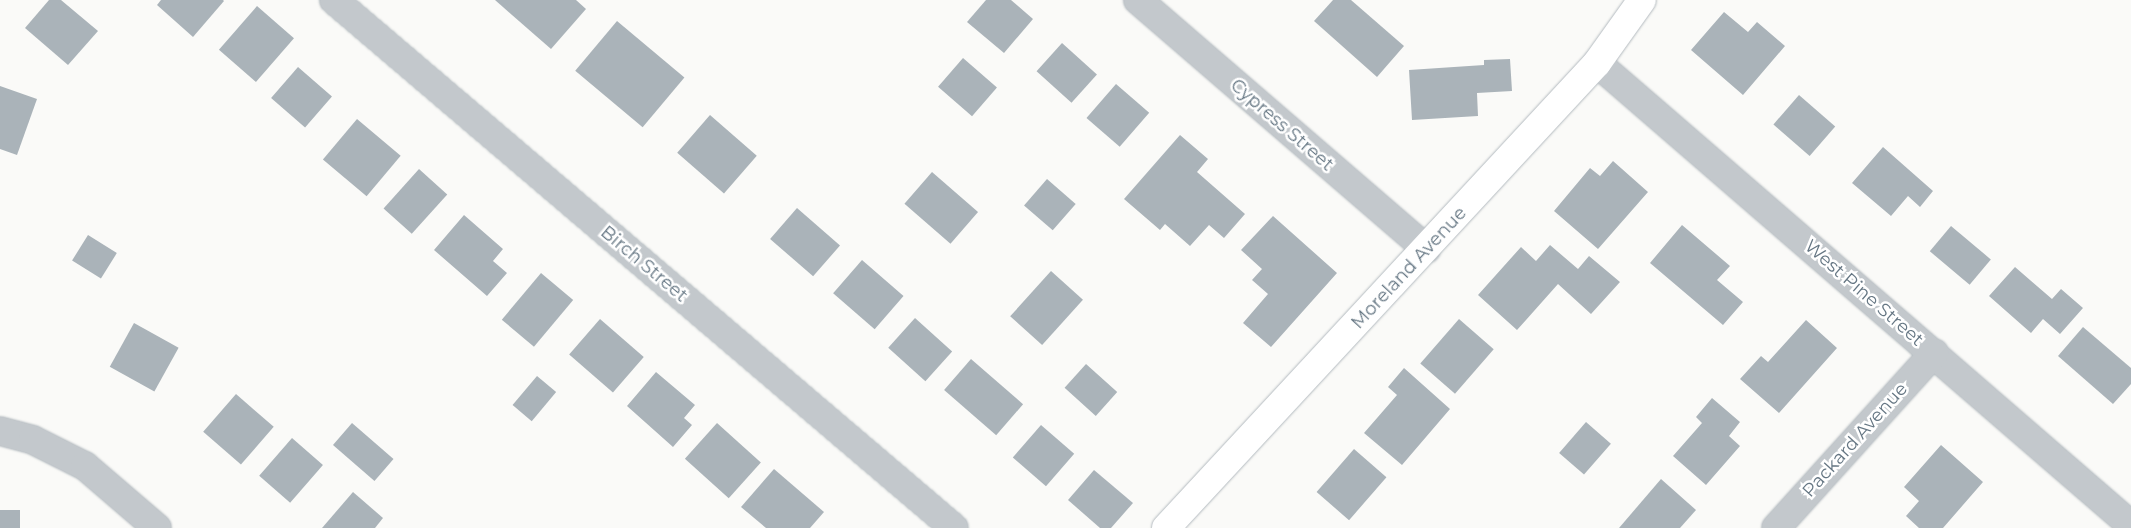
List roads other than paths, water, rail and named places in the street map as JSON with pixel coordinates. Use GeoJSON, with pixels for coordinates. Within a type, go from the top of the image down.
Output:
{"type":"FeatureCollection","features":[{"type":"Feature","properties":{"kind":"street","name":"Birch Street"},"geometry":{"type":"LineString","coordinates":[[334,0],[954,528]]}},
{"type":"Feature","properties":{"kind":"street","name":"Cypress Street"},"geometry":{"type":"LineString","coordinates":[[1138,0],[1426,249]]}},
{"type":"Feature","properties":{"kind":"street","name":"Moreland Avenue"},"geometry":{"type":"LineString","coordinates":[[1166,528],[1597,63],[1642,0]]}},
{"type":"Feature","properties":{"kind":"street","name":"West Pine Street"},"geometry":{"type":"LineString","coordinates":[[1597,63],[2131,525]]}},
{"type":"Feature","properties":{"kind":"street","name":"Packard Avenue"},"geometry":{"type":"LineString","coordinates":[[1776,528],[1934,353]]}},
{"type":"Feature","properties":{"kind":"street"},"geometry":{"type":"LineString","coordinates":[[0,431],[33,440],[85,466],[158,528]]}}]}
